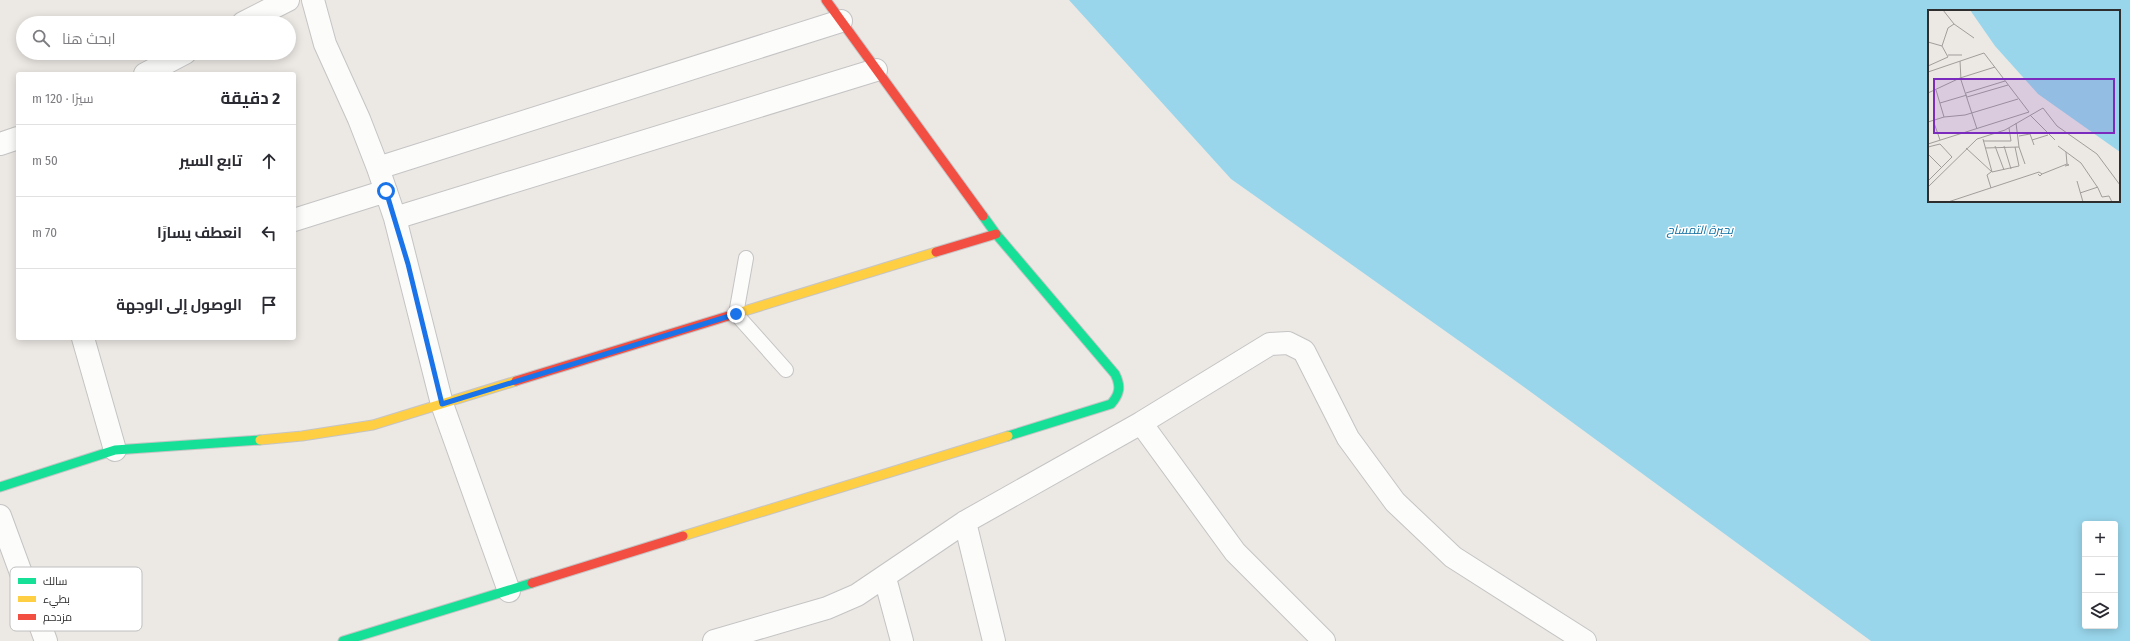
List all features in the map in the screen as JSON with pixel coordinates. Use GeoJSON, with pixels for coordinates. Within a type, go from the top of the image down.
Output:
{"type":"FeatureCollection","features":[{"type":"Feature","properties":{"kind":"street"},"geometry":{"type":"LineString","coordinates":[[257,16],[288,0]]}},
{"type":"Feature","properties":{"kind":"street"},"geometry":{"type":"LineString","coordinates":[[313,0],[325,44],[378,168],[395,218],[442,404],[509,591]]}},
{"type":"Feature","properties":{"kind":"street"},"geometry":{"type":"LineString","coordinates":[[343,641],[1111,404],[1117,398],[1121,390],[1120,382],[1116,374],[996,234],[826,0]]}},
{"type":"Feature","properties":{"kind":"street"},"geometry":{"type":"LineString","coordinates":[[378,168],[841,21]]}},
{"type":"Feature","properties":{"kind":"street"},"geometry":{"type":"LineString","coordinates":[[149,72],[172,60]]}},
{"type":"Feature","properties":{"kind":"street"},"geometry":{"type":"LineString","coordinates":[[395,218],[876,70]]}},
{"type":"Feature","properties":{"kind":"street"},"geometry":{"type":"LineString","coordinates":[[0,144],[16,139]]}},
{"type":"Feature","properties":{"kind":"street"},"geometry":{"type":"LineString","coordinates":[[296,219],[386,191]]}},
{"type":"Feature","properties":{"kind":"street"},"geometry":{"type":"LineString","coordinates":[[0,487],[115,450],[229,443],[302,436],[373,425],[996,234]]}},
{"type":"Feature","properties":{"kind":"street"},"geometry":{"type":"LineString","coordinates":[[84,340],[115,450]]}},
{"type":"Feature","properties":{"kind":"street"},"geometry":{"type":"LineString","coordinates":[[714,641],[827,608],[857,595],[885,578],[965,522],[1141,423],[1270,344],[1288,343],[1304,352],[1348,438],[1395,502],[1453,557],[1585,641]]}},
{"type":"Feature","properties":{"kind":"street"},"geometry":{"type":"LineString","coordinates":[[1141,423],[1235,552],[1324,641]]}},
{"type":"Feature","properties":{"kind":"street"},"geometry":{"type":"LineString","coordinates":[[0,516],[19,567]]}},
{"type":"Feature","properties":{"kind":"street"},"geometry":{"type":"LineString","coordinates":[[965,522],[994,641]]}},
{"type":"Feature","properties":{"kind":"street"},"geometry":{"type":"LineString","coordinates":[[885,578],[902,641]]}},
{"type":"Feature","properties":{"kind":"street"},"geometry":{"type":"LineString","coordinates":[[42,631],[46,641]]}},
{"type":"Feature","properties":{"kind":"lane"},"geometry":{"type":"LineString","coordinates":[[746,258],[736,314],[786,370]]}},
{"type":"Feature","properties":{"kind":"water","name":"بحيرة التمساح"},"geometry":{"type":"Polygon","coordinates":[[[1069,0],[2130,0],[2130,641],[1871,641],[1517,382],[1231,179],[1069,0]]]}},
{"type":"Feature","properties":{"kind":"traffic: fast"},"geometry":{"type":"LineString","coordinates":[[983,216],[996,234],[1115,374],[1119,386],[1118,393],[1111,404],[1008,436]]}},
{"type":"Feature","properties":{"kind":"traffic: fast"},"geometry":{"type":"LineString","coordinates":[[0,487],[115,450],[260,440]]}},
{"type":"Feature","properties":{"kind":"traffic: fast"},"geometry":{"type":"LineString","coordinates":[[343,641],[532,583]]}},
{"type":"Feature","properties":{"kind":"traffic: slow"},"geometry":{"type":"LineString","coordinates":[[738,313],[936,252]]}},
{"type":"Feature","properties":{"kind":"traffic: slow"},"geometry":{"type":"LineString","coordinates":[[260,440],[302,436],[373,425],[516,381]]}},
{"type":"Feature","properties":{"kind":"traffic: slow"},"geometry":{"type":"LineString","coordinates":[[683,536],[1008,436]]}},
{"type":"Feature","properties":{"kind":"traffic: jam"},"geometry":{"type":"LineString","coordinates":[[826,0],[983,216]]}},
{"type":"Feature","properties":{"kind":"traffic: jam"},"geometry":{"type":"LineString","coordinates":[[936,252],[996,234]]}},
{"type":"Feature","properties":{"kind":"traffic: jam"},"geometry":{"type":"LineString","coordinates":[[516,381],[738,313]]}},
{"type":"Feature","properties":{"kind":"traffic: jam"},"geometry":{"type":"LineString","coordinates":[[532,583],[683,536]]}},
{"type":"Feature","properties":{"kind":"route"},"geometry":{"type":"LineString","coordinates":[[386,191],[408,264],[442,404],[736,314]]}}]}
